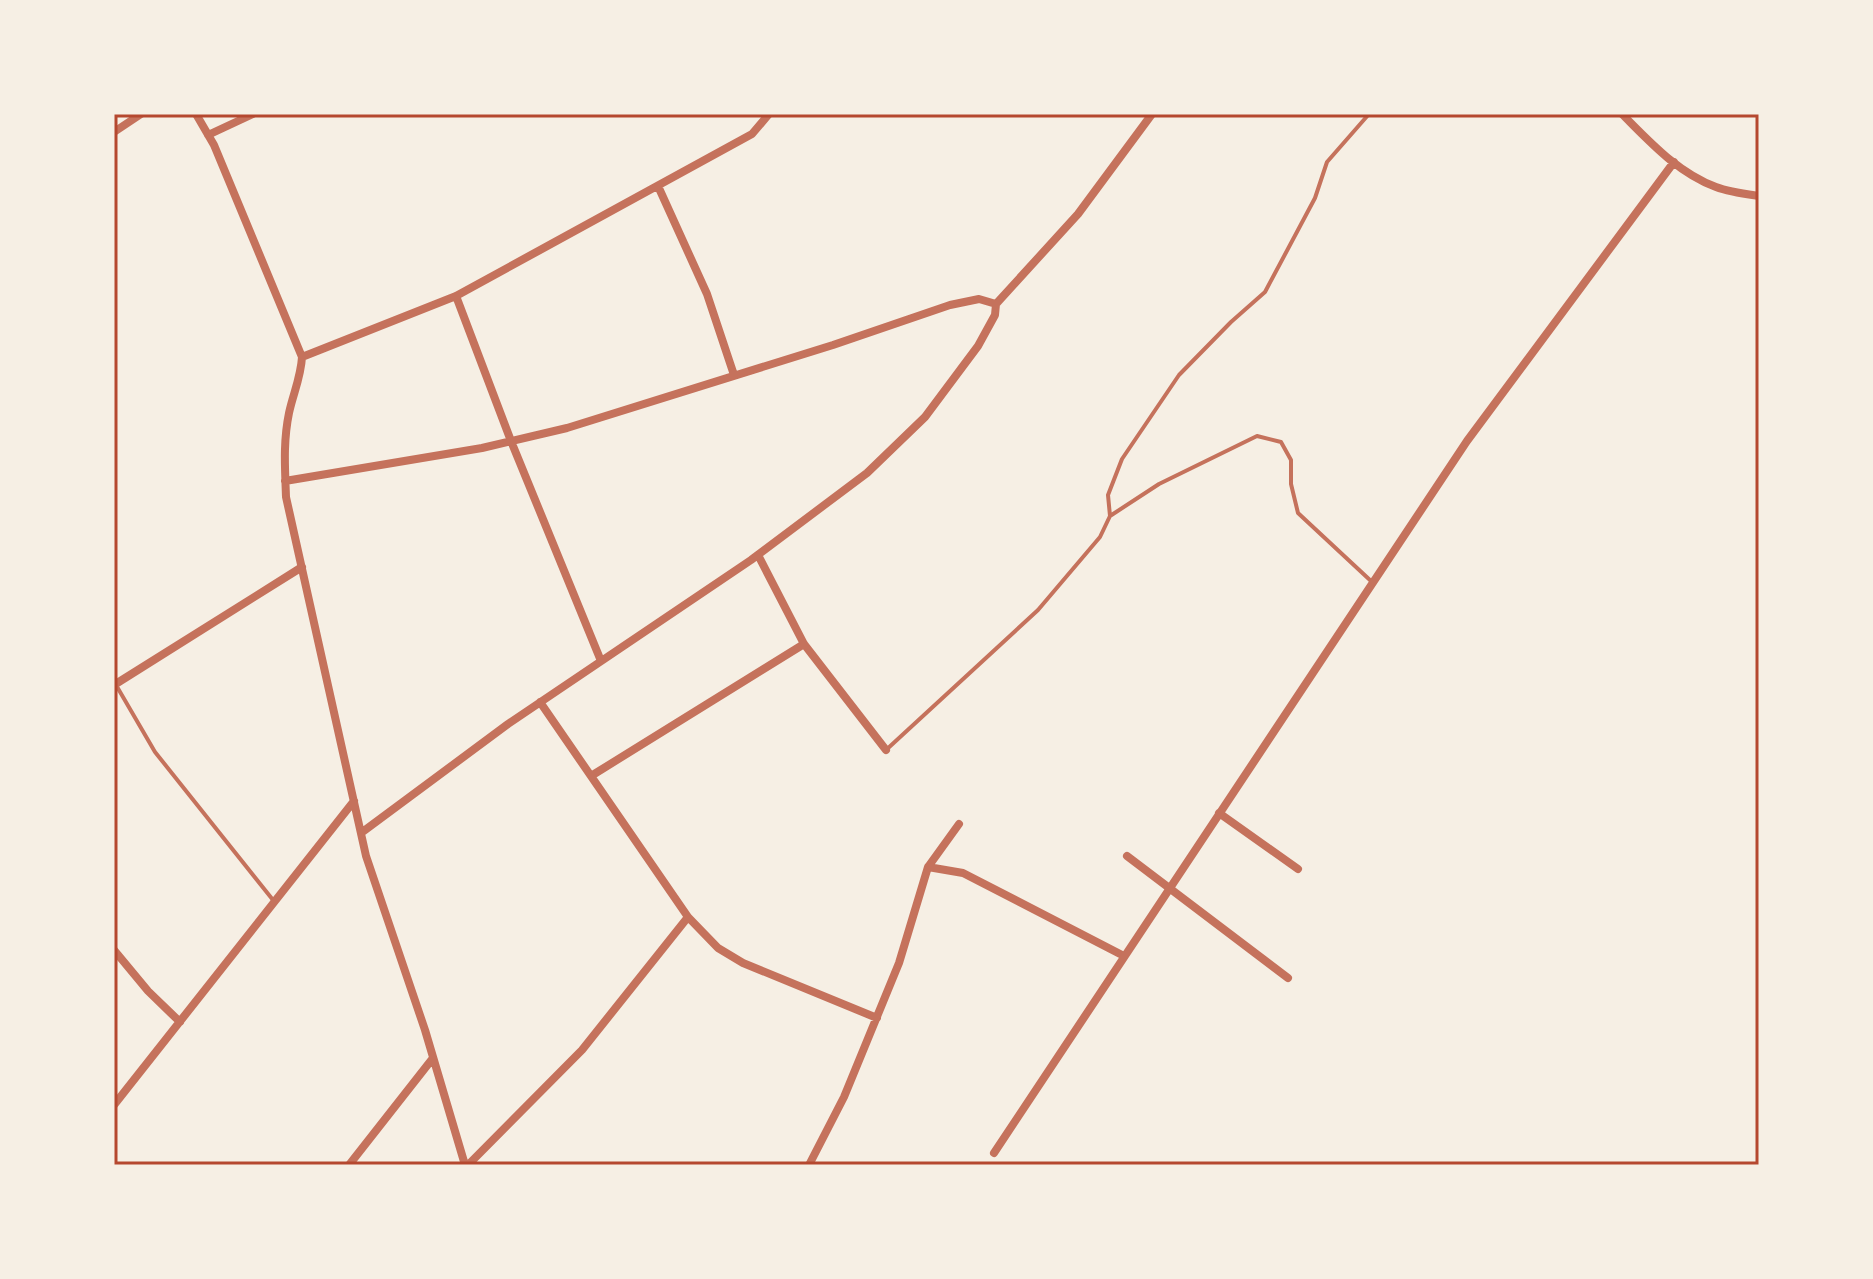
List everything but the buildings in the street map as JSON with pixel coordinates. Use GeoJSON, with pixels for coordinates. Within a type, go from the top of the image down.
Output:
{"type":"FeatureCollection","features":[{"type":"Feature","properties":{"kind":"street"},"geometry":{"type":"LineString","coordinates":[[114,132],[141,114]]}},
{"type":"Feature","properties":{"kind":"street"},"geometry":{"type":"LineString","coordinates":[[196,114],[208,135],[302,357],[301,375],[289,412],[283,450],[286,497],[366,856],[467,1165],[582,1050],[688,917]]}},
{"type":"Feature","properties":{"kind":"street"},"geometry":{"type":"LineString","coordinates":[[208,135],[253,114]]}},
{"type":"Feature","properties":{"kind":"street"},"geometry":{"type":"LineString","coordinates":[[302,357],[456,296],[752,134],[769,114]]}},
{"type":"Feature","properties":{"kind":"street"},"geometry":{"type":"LineString","coordinates":[[361,833],[540,702],[758,555],[867,473],[925,417],[978,346],[995,315],[996,304],[1078,214],[1152,114]]}},
{"type":"Feature","properties":{"kind":"street"},"geometry":{"type":"LineString","coordinates":[[1622,114],[1688,174],[1718,188],[1759,196]]}},
{"type":"Feature","properties":{"kind":"street"},"geometry":{"type":"LineString","coordinates":[[994,1153],[1467,441],[1674,162]]}},
{"type":"Feature","properties":{"kind":"street"},"geometry":{"type":"LineString","coordinates":[[658,186],[707,294],[734,375]]}},
{"type":"Feature","properties":{"kind":"street"},"geometry":{"type":"LineString","coordinates":[[456,296],[511,441],[601,661]]}},
{"type":"Feature","properties":{"kind":"street"},"geometry":{"type":"LineString","coordinates":[[285,481],[511,441],[567,428],[950,305],[979,299],[996,304]]}},
{"type":"Feature","properties":{"kind":"street"},"geometry":{"type":"LineString","coordinates":[[758,555],[804,644],[886,750]]}},
{"type":"Feature","properties":{"kind":"street"},"geometry":{"type":"LineString","coordinates":[[115,684],[302,567]]}},
{"type":"Feature","properties":{"kind":"street"},"geometry":{"type":"LineString","coordinates":[[591,776],[804,644]]}},
{"type":"Feature","properties":{"kind":"street"},"geometry":{"type":"LineString","coordinates":[[540,702],[688,917],[718,948],[743,963],[877,1018]]}},
{"type":"Feature","properties":{"kind":"street"},"geometry":{"type":"LineString","coordinates":[[114,1105],[354,801]]}},
{"type":"Feature","properties":{"kind":"street"},"geometry":{"type":"LineString","coordinates":[[1219,813],[1298,869]]}},
{"type":"Feature","properties":{"kind":"street"},"geometry":{"type":"LineString","coordinates":[[809,1165],[844,1097],[899,963],[928,867],[959,824]]}},
{"type":"Feature","properties":{"kind":"street"},"geometry":{"type":"LineString","coordinates":[[1127,856],[1288,978]]}},
{"type":"Feature","properties":{"kind":"street"},"geometry":{"type":"LineString","coordinates":[[928,867],[963,873],[1124,956]]}},
{"type":"Feature","properties":{"kind":"street"},"geometry":{"type":"LineString","coordinates":[[114,950],[148,991],[180,1022]]}},
{"type":"Feature","properties":{"kind":"street"},"geometry":{"type":"LineString","coordinates":[[349,1165],[433,1058]]}},
{"type":"Feature","properties":{"kind":"lane"},"geometry":{"type":"LineString","coordinates":[[886,750],[1038,610],[1100,537],[1110,516],[1108,495],[1122,459],[1179,375],[1265,292],[1315,198],[1327,162],[1369,114]]}},
{"type":"Feature","properties":{"kind":"lane"},"geometry":{"type":"LineString","coordinates":[[1110,516],[1159,484],[1257,436],[1281,442],[1291,460],[1291,484],[1298,513],[1373,583]]}},
{"type":"Feature","properties":{"kind":"lane"},"geometry":{"type":"LineString","coordinates":[[115,684],[155,752],[274,902]]}}]}
